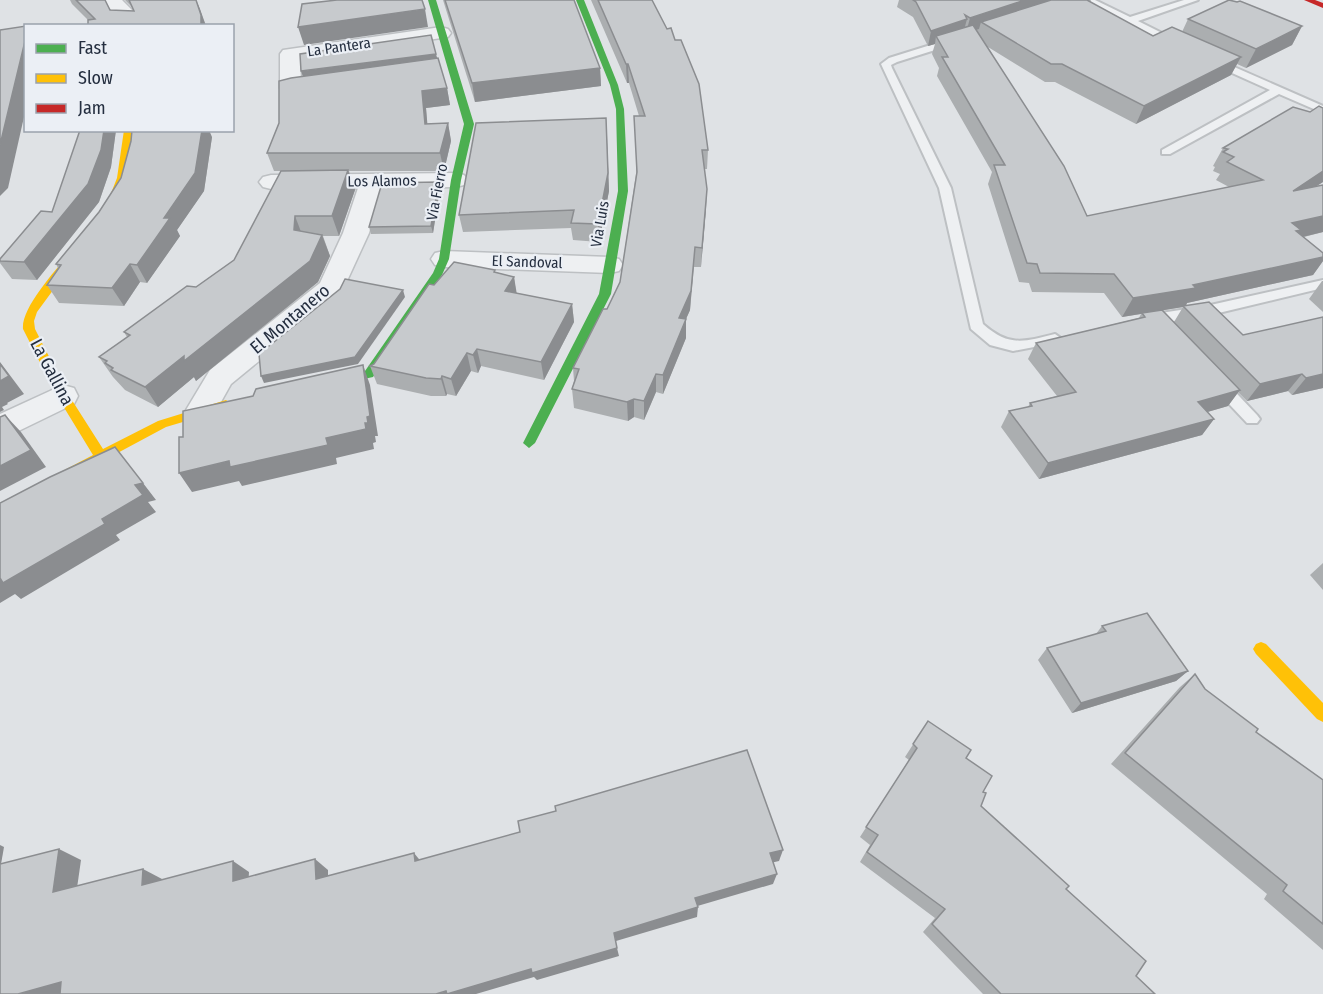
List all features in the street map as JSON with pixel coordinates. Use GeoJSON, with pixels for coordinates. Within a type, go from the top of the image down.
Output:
{"type":"FeatureCollection","features":[{"type":"Feature","properties":{"kind":"street"},"geometry":{"type":"LineString","coordinates":[[111,0],[122,10],[129,24]]}},
{"type":"Feature","properties":{"kind":"street","name":"Via Fierro"},"geometry":{"type":"LineString","coordinates":[[313,386],[369,374],[438,273],[444,258],[456,180],[469,124],[432,0]]}},
{"type":"Feature","properties":{"kind":"street","name":"Via Luis"},"geometry":{"type":"LineString","coordinates":[[529,443],[605,294],[623,191],[620,109],[615,85],[580,0]]}},
{"type":"Feature","properties":{"kind":"street"},"geometry":{"type":"LineString","coordinates":[[1308,0],[1323,6]]}},
{"type":"Feature","properties":{"kind":"street","name":"La Pantera"},"geometry":{"type":"LineString","coordinates":[[348,80],[291,88],[290,54],[441,33]]}},
{"type":"Feature","properties":{"kind":"street"},"geometry":{"type":"LineString","coordinates":[[429,70],[452,67]]}},
{"type":"Feature","properties":{"kind":"street"},"geometry":{"type":"LineString","coordinates":[[102,219],[120,186],[129,132]]}},
{"type":"Feature","properties":{"kind":"street","name":"Los Alamos"},"geometry":{"type":"LineString","coordinates":[[271,182],[456,180]]}},
{"type":"Feature","properties":{"kind":"street","name":"El Montanero"},"geometry":{"type":"LineString","coordinates":[[201,410],[220,376],[331,288],[356,233],[372,181]]}},
{"type":"Feature","properties":{"kind":"street","name":"La Gallina"},"geometry":{"type":"LineString","coordinates":[[87,237],[38,300],[28,321],[29,329],[63,396],[100,456]]}},
{"type":"Feature","properties":{"kind":"street","name":"El Sandoval"},"geometry":{"type":"LineString","coordinates":[[444,258],[610,265]]}},
{"type":"Feature","properties":{"kind":"street"},"geometry":{"type":"LineString","coordinates":[[0,428],[63,396]]}},
{"type":"Feature","properties":{"kind":"street"},"geometry":{"type":"LineString","coordinates":[[0,510],[162,424],[201,410],[235,403]]}},
{"type":"Feature","properties":{"kind":"street"},"geometry":{"type":"LineString","coordinates":[[1261,649],[1323,714]]}},
{"type":"Feature","properties":{"kind":"lane"},"geometry":{"type":"LineString","coordinates":[[1088,0],[1181,47]]}},
{"type":"Feature","properties":{"kind":"lane"},"geometry":{"type":"LineString","coordinates":[[1129,21],[1193,0]]}},
{"type":"Feature","properties":{"kind":"lane"},"geometry":{"type":"LineString","coordinates":[[971,35],[892,60],[886,64],[887,68],[945,188],[976,326],[991,340],[1005,346],[1023,347],[1067,337]]}},
{"type":"Feature","properties":{"kind":"lane"},"geometry":{"type":"LineString","coordinates":[[1203,56],[1323,110]]}},
{"type":"Feature","properties":{"kind":"lane"},"geometry":{"type":"LineString","coordinates":[[1166,152],[1278,90]]}},
{"type":"Feature","properties":{"kind":"lane"},"geometry":{"type":"LineString","coordinates":[[1134,322],[1206,311],[1323,284]]}},
{"type":"Feature","properties":{"kind":"lane"},"geometry":{"type":"LineString","coordinates":[[1157,319],[1173,335]]}},
{"type":"Feature","properties":{"kind":"lane"},"geometry":{"type":"LineString","coordinates":[[1205,369],[1252,419]]}},
{"type":"Feature","properties":{"kind":"building"},"geometry":{"type":"Polygon","coordinates":[[[76,0],[105,0],[110,10],[134,11],[129,0],[196,0],[201,15],[201,24],[88,24],[88,20],[95,19],[76,0]]]}},
{"type":"Feature","properties":{"kind":"building"},"geometry":{"type":"Polygon","coordinates":[[[337,0],[422,0],[425,9],[298,27],[302,4],[337,0]]]}},
{"type":"Feature","properties":{"kind":"building"},"geometry":{"type":"Polygon","coordinates":[[[445,0],[574,0],[600,68],[472,83],[445,0]]]}},
{"type":"Feature","properties":{"kind":"building"},"geometry":{"type":"Polygon","coordinates":[[[598,0],[652,0],[667,29],[671,28],[675,40],[681,40],[699,84],[708,150],[702,150],[707,189],[702,248],[695,247],[691,291],[679,318],[686,319],[663,375],[656,374],[644,401],[634,399],[627,402],[572,389],[579,369],[573,368],[603,309],[607,309],[620,282],[637,172],[634,116],[645,116],[628,64],[626,64],[598,0]]]}},
{"type":"Feature","properties":{"kind":"building"},"geometry":{"type":"Polygon","coordinates":[[[913,0],[1025,0],[970,18],[965,15],[967,19],[931,31],[913,0]]]}},
{"type":"Feature","properties":{"kind":"building"},"geometry":{"type":"Polygon","coordinates":[[[1051,0],[1087,0],[1153,36],[1172,27],[1241,57],[1144,106],[1062,64],[1051,64],[981,22],[1051,0]]]}},
{"type":"Feature","properties":{"kind":"building"},"geometry":{"type":"Polygon","coordinates":[[[1229,0],[1240,1],[1302,26],[1256,49],[1188,19],[1229,0]]]}},
{"type":"Feature","properties":{"kind":"building"},"geometry":{"type":"Polygon","coordinates":[[[973,25],[1064,166],[1087,216],[1263,180],[1227,162],[1234,157],[1223,152],[1228,149],[1223,148],[1293,107],[1310,112],[1319,106],[1323,108],[1323,171],[1293,191],[1323,185],[1323,216],[1292,223],[1301,230],[1296,231],[1323,253],[1323,257],[1193,285],[1196,288],[1133,298],[1114,274],[1040,273],[1037,264],[1027,263],[994,165],[1005,165],[942,57],[948,57],[936,36],[973,25]]]}},
{"type":"Feature","properties":{"kind":"building"},"geometry":{"type":"Polygon","coordinates":[[[24,26],[24,45],[0,145],[0,30],[24,26]]]}},
{"type":"Feature","properties":{"kind":"building"},"geometry":{"type":"Polygon","coordinates":[[[431,35],[436,54],[301,71],[300,54],[431,35]]]}},
{"type":"Feature","properties":{"kind":"building"},"geometry":{"type":"Polygon","coordinates":[[[438,58],[447,88],[422,91],[425,124],[448,123],[440,153],[267,153],[279,123],[279,81],[438,58]]]}},
{"type":"Feature","properties":{"kind":"building"},"geometry":{"type":"Polygon","coordinates":[[[606,118],[608,173],[598,224],[571,223],[574,210],[459,215],[476,123],[606,118]]]}},
{"type":"Feature","properties":{"kind":"building"},"geometry":{"type":"Polygon","coordinates":[[[79,132],[104,132],[101,150],[88,184],[24,262],[0,261],[41,211],[52,212],[79,132]]]}},
{"type":"Feature","properties":{"kind":"building"},"geometry":{"type":"Polygon","coordinates":[[[132,132],[202,132],[195,173],[164,218],[170,218],[137,265],[130,264],[112,288],[47,285],[61,265],[56,264],[99,212],[121,178],[132,132]]]}},
{"type":"Feature","properties":{"kind":"building"},"geometry":{"type":"Polygon","coordinates":[[[348,170],[332,216],[295,216],[294,230],[322,235],[310,261],[184,361],[184,356],[145,387],[111,370],[113,368],[105,363],[107,361],[99,357],[130,335],[124,332],[187,286],[196,287],[234,260],[281,171],[348,170]]]}},
{"type":"Feature","properties":{"kind":"building"},"geometry":{"type":"Polygon","coordinates":[[[439,182],[431,226],[369,227],[382,183],[439,182]]]}},
{"type":"Feature","properties":{"kind":"building"},"geometry":{"type":"Polygon","coordinates":[[[454,262],[495,270],[494,272],[514,277],[505,291],[572,304],[541,362],[477,349],[473,355],[467,353],[451,379],[442,376],[441,379],[426,378],[370,366],[374,364],[429,284],[434,285],[454,262]]]}},
{"type":"Feature","properties":{"kind":"building"},"geometry":{"type":"Polygon","coordinates":[[[345,279],[403,290],[355,357],[261,376],[259,354],[340,289],[345,279]]]}},
{"type":"Feature","properties":{"kind":"building"},"geometry":{"type":"Polygon","coordinates":[[[1209,302],[1243,335],[1323,317],[1323,374],[1306,378],[1302,374],[1260,384],[1183,306],[1209,302]]]}},
{"type":"Feature","properties":{"kind":"building"},"geometry":{"type":"Polygon","coordinates":[[[1162,310],[1240,390],[1198,402],[1214,419],[1048,463],[1009,411],[1032,406],[1030,403],[1076,392],[1036,343],[1145,317],[1142,313],[1162,310]]]}},
{"type":"Feature","properties":{"kind":"building"},"geometry":{"type":"Polygon","coordinates":[[[0,364],[9,376],[0,381],[0,364]]]}},
{"type":"Feature","properties":{"kind":"building"},"geometry":{"type":"Polygon","coordinates":[[[363,365],[370,416],[367,417],[368,423],[365,423],[366,429],[326,438],[328,445],[230,467],[229,461],[179,473],[179,437],[183,437],[183,411],[253,396],[256,389],[363,365]]]}},
{"type":"Feature","properties":{"kind":"building"},"geometry":{"type":"Polygon","coordinates":[[[5,415],[31,450],[0,466],[0,417],[5,415]]]}},
{"type":"Feature","properties":{"kind":"building"},"geometry":{"type":"Polygon","coordinates":[[[115,447],[143,483],[135,485],[143,495],[102,519],[105,524],[3,583],[0,578],[0,503],[115,447]]]}},
{"type":"Feature","properties":{"kind":"building"},"geometry":{"type":"Polygon","coordinates":[[[1147,613],[1188,671],[1081,703],[1047,648],[1106,631],[1102,626],[1147,613]]]}},
{"type":"Feature","properties":{"kind":"building"},"geometry":{"type":"Polygon","coordinates":[[[1195,674],[1205,689],[1258,729],[1256,732],[1323,780],[1323,924],[1283,891],[1287,885],[1125,753],[1195,674]]]}},
{"type":"Feature","properties":{"kind":"building"},"geometry":{"type":"Polygon","coordinates":[[[928,721],[971,750],[966,758],[992,776],[983,792],[986,793],[981,806],[1069,886],[1066,889],[1146,961],[1136,976],[1155,994],[1001,994],[932,924],[945,909],[867,852],[878,835],[866,827],[917,748],[913,744],[928,721]]]}},
{"type":"Feature","properties":{"kind":"building"},"geometry":{"type":"Polygon","coordinates":[[[747,750],[783,850],[770,853],[777,874],[695,898],[698,907],[614,933],[617,948],[532,973],[531,969],[447,994],[446,991],[436,994],[60,994],[61,982],[18,994],[0,994],[0,864],[59,849],[53,892],[143,869],[142,885],[233,861],[233,881],[315,859],[316,879],[414,853],[415,861],[520,832],[518,821],[556,811],[555,806],[747,750]]]}},
{"type":"Feature","properties":{"kind":"traffic: fast"},"geometry":{"type":"LineString","coordinates":[[323,384],[369,374],[438,273],[444,259],[456,180],[469,124],[432,0]]}},
{"type":"Feature","properties":{"kind":"traffic: fast"},"geometry":{"type":"LineString","coordinates":[[529,443],[605,294],[623,191],[620,109],[614,85],[580,0]]}},
{"type":"Feature","properties":{"kind":"traffic: slow"},"geometry":{"type":"LineString","coordinates":[[111,206],[122,178],[129,132]]}},
{"type":"Feature","properties":{"kind":"traffic: slow"},"geometry":{"type":"LineString","coordinates":[[76,252],[32,311],[28,321],[29,329],[63,396],[100,456]]}},
{"type":"Feature","properties":{"kind":"traffic: slow"},"geometry":{"type":"LineString","coordinates":[[0,510],[162,424],[226,405]]}},
{"type":"Feature","properties":{"kind":"traffic: slow"},"geometry":{"type":"LineString","coordinates":[[1261,649],[1323,714]]}},
{"type":"Feature","properties":{"kind":"traffic: jam"},"geometry":{"type":"LineString","coordinates":[[1308,0],[1323,6]]}}]}
